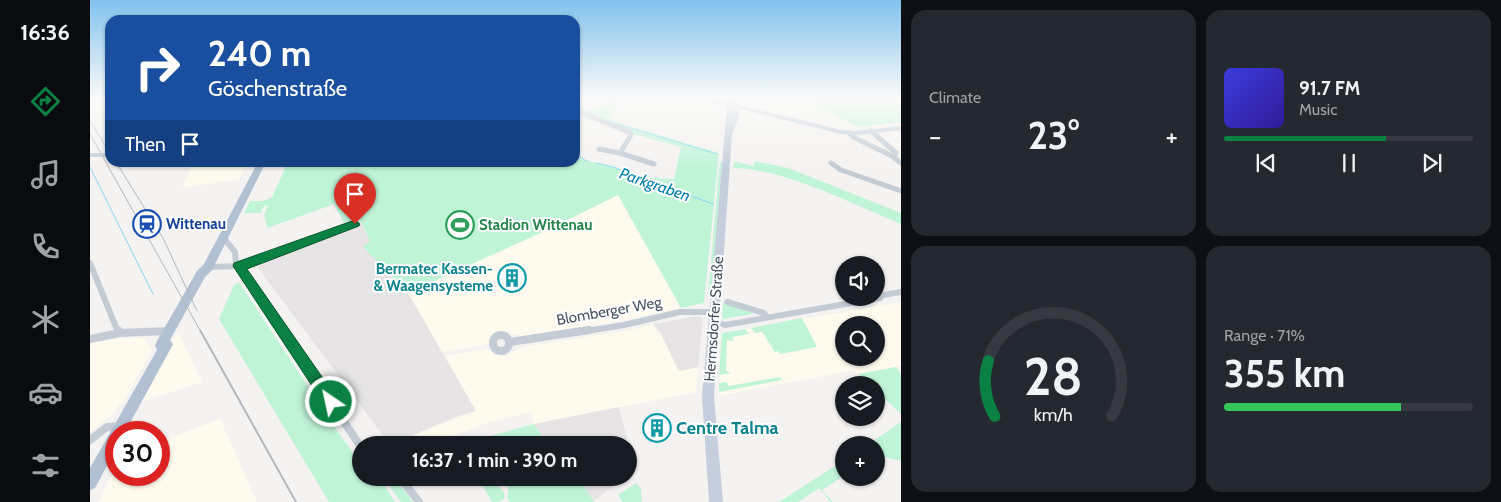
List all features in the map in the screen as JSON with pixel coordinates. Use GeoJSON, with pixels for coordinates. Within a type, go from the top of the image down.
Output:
{"type":"FeatureCollection","features":[{"type":"Feature","properties":{"kind":"main road","name":"Hermsdorfer Straße"},"geometry":{"type":"LineString","coordinates":[[716,502],[708,397],[729,121]]}},
{"type":"Feature","properties":{"kind":"main road","name":"Hermsdorfer Straße"},"geometry":{"type":"LineString","coordinates":[[728,136],[732,121]]}},
{"type":"Feature","properties":{"kind":"main road"},"geometry":{"type":"LineString","coordinates":[[803,121],[848,132],[901,128]]}},
{"type":"Feature","properties":{"kind":"main road"},"geometry":{"type":"LineString","coordinates":[[90,152],[105,152]]}},
{"type":"Feature","properties":{"kind":"main road"},"geometry":{"type":"LineString","coordinates":[[90,156],[105,156]]}},
{"type":"Feature","properties":{"kind":"main road"},"geometry":{"type":"LineString","coordinates":[[205,267],[254,167]]}},
{"type":"Feature","properties":{"kind":"main road"},"geometry":{"type":"LineString","coordinates":[[123,421],[171,336],[169,332],[223,237],[259,167]]}},
{"type":"Feature","properties":{"kind":"main road"},"geometry":{"type":"LineString","coordinates":[[90,483],[105,455]]}},
{"type":"Feature","properties":{"kind":"street"},"geometry":{"type":"LineString","coordinates":[[604,121],[616,128],[630,132],[631,135],[620,153]]}},
{"type":"Feature","properties":{"kind":"street"},"geometry":{"type":"LineString","coordinates":[[871,131],[896,153],[893,156]]}},
{"type":"Feature","properties":{"kind":"street"},"geometry":{"type":"LineString","coordinates":[[848,132],[853,137],[901,158]]}},
{"type":"Feature","properties":{"kind":"street"},"geometry":{"type":"LineString","coordinates":[[599,149],[620,153],[654,164]]}},
{"type":"Feature","properties":{"kind":"street"},"geometry":{"type":"LineString","coordinates":[[893,156],[901,163]]}},
{"type":"Feature","properties":{"kind":"street"},"geometry":{"type":"LineString","coordinates":[[831,163],[841,170],[901,192]]}},
{"type":"Feature","properties":{"kind":"street"},"geometry":{"type":"LineString","coordinates":[[205,267],[250,264],[355,224]]}},
{"type":"Feature","properties":{"kind":"street"},"geometry":{"type":"LineString","coordinates":[[223,237],[235,252],[238,266],[354,436]]}},
{"type":"Feature","properties":{"kind":"street"},"geometry":{"type":"LineString","coordinates":[[90,264],[119,333]]}},
{"type":"Feature","properties":{"kind":"street","name":"Blomberger Weg"},"geometry":{"type":"LineString","coordinates":[[510,342],[626,324],[647,318],[698,310],[725,324],[901,292]]}},
{"type":"Feature","properties":{"kind":"street"},"geometry":{"type":"LineString","coordinates":[[727,302],[764,313],[767,317]]}},
{"type":"Feature","properties":{"kind":"street"},"geometry":{"type":"LineString","coordinates":[[108,334],[113,322]]}},
{"type":"Feature","properties":{"kind":"street"},"geometry":{"type":"LineString","coordinates":[[90,338],[119,333],[169,332]]}},
{"type":"Feature","properties":{"kind":"street"},"geometry":{"type":"LineString","coordinates":[[90,440],[105,429]]}},
{"type":"Feature","properties":{"kind":"street"},"geometry":{"type":"LineString","coordinates":[[407,486],[420,502]]}},
{"type":"Feature","properties":{"kind":"shaded area"},"geometry":{"type":"Polygon","coordinates":[[[191,167],[246,167],[239,179],[182,188],[191,167]]]}},
{"type":"Feature","properties":{"kind":"shaded area"},"geometry":{"type":"Polygon","coordinates":[[[618,195],[681,308],[625,320],[523,336],[498,332],[491,338],[489,344],[442,352],[408,293],[547,230],[618,195]]]}},
{"type":"Feature","properties":{"kind":"shaded area"},"geometry":{"type":"Polygon","coordinates":[[[362,225],[370,241],[364,246],[408,293],[476,411],[458,416],[411,436],[383,436],[258,268],[261,264],[362,225]]]}},
{"type":"Feature","properties":{"kind":"shaded area"},"geometry":{"type":"Polygon","coordinates":[[[901,302],[901,366],[858,374],[854,370],[719,396],[722,333],[901,302]]]}},
{"type":"Feature","properties":{"kind":"shaded area"},"geometry":{"type":"Polygon","coordinates":[[[698,316],[703,319],[698,367],[679,371],[660,332],[653,324],[698,316]]]}},
{"type":"Feature","properties":{"kind":"shaded area"},"geometry":{"type":"Polygon","coordinates":[[[653,324],[656,331],[660,332],[679,371],[698,367],[696,392],[534,424],[531,412],[487,423],[452,436],[410,436],[476,411],[445,356],[488,349],[494,354],[504,356],[523,347],[631,330],[653,324]]]}},
{"type":"Feature","properties":{"kind":"shaded area"},"geometry":{"type":"Polygon","coordinates":[[[178,332],[202,382],[143,401],[178,332]]]}},
{"type":"Feature","properties":{"kind":"shaded area"},"geometry":{"type":"Polygon","coordinates":[[[144,338],[152,350],[122,404],[119,404],[114,413],[90,432],[90,343],[116,339],[144,338]]]}},
{"type":"Feature","properties":{"kind":"shaded area"},"geometry":{"type":"Polygon","coordinates":[[[619,407],[626,436],[543,436],[534,424],[619,407]]]}},
{"type":"Feature","properties":{"kind":"shaded area"},"geometry":{"type":"Polygon","coordinates":[[[220,419],[257,502],[99,502],[106,486],[170,486],[170,438],[220,419]]]}},
{"type":"Feature","properties":{"kind":"shaded area"},"geometry":{"type":"Polygon","coordinates":[[[584,486],[612,486],[612,487],[594,501],[584,486]]]}},
{"type":"Feature","properties":{"kind":"green space"},"geometry":{"type":"Polygon","coordinates":[[[606,121],[614,121],[719,153],[704,303],[681,308],[618,195],[547,230],[408,293],[363,247],[370,241],[359,218],[344,223],[334,204],[268,228],[264,216],[268,205],[263,207],[261,213],[244,213],[250,201],[263,201],[272,197],[286,167],[580,167],[580,158],[650,178],[674,179],[681,147],[606,121]]]}},
{"type":"Feature","properties":{"kind":"green space"},"geometry":{"type":"Polygon","coordinates":[[[847,121],[901,121],[901,122],[858,127],[847,121]]]}},
{"type":"Feature","properties":{"kind":"green space"},"geometry":{"type":"Polygon","coordinates":[[[720,161],[722,162],[711,296],[708,295],[720,161]]]}},
{"type":"Feature","properties":{"kind":"green space"},"geometry":{"type":"Polygon","coordinates":[[[734,161],[753,166],[755,161],[788,168],[901,213],[901,224],[796,181],[774,174],[733,168],[734,161]]]}},
{"type":"Feature","properties":{"kind":"green space"},"geometry":{"type":"Polygon","coordinates":[[[239,282],[352,451],[352,486],[385,486],[395,502],[329,502],[219,319],[234,285],[239,282]]]}},
{"type":"Feature","properties":{"kind":"green space"},"geometry":{"type":"Polygon","coordinates":[[[250,293],[340,424],[338,426],[250,293]]]}},
{"type":"Feature","properties":{"kind":"green space"},"geometry":{"type":"Polygon","coordinates":[[[723,303],[750,311],[753,314],[722,319],[723,303]]]}},
{"type":"Feature","properties":{"kind":"green space"},"geometry":{"type":"Polygon","coordinates":[[[802,318],[817,347],[780,354],[778,351],[775,352],[762,332],[755,333],[751,328],[802,318]]]}},
{"type":"Feature","properties":{"kind":"green space"},"geometry":{"type":"Polygon","coordinates":[[[745,329],[749,334],[732,337],[734,341],[727,340],[726,371],[731,373],[719,375],[722,333],[745,329]]]}},
{"type":"Feature","properties":{"kind":"green space"},"geometry":{"type":"Polygon","coordinates":[[[896,367],[901,374],[901,414],[885,399],[885,376],[860,376],[858,374],[896,367]]]}},
{"type":"Feature","properties":{"kind":"green space"},"geometry":{"type":"Polygon","coordinates":[[[780,377],[782,380],[719,392],[719,383],[726,382],[729,386],[780,377]]]}},
{"type":"Feature","properties":{"kind":"green space"},"geometry":{"type":"Polygon","coordinates":[[[901,422],[901,461],[885,457],[885,436],[880,436],[901,422]]]}},
{"type":"Feature","properties":{"kind":"green space"},"geometry":{"type":"Polygon","coordinates":[[[534,424],[543,436],[490,436],[534,424]]]}},
{"type":"Feature","properties":{"kind":"green space"},"geometry":{"type":"Polygon","coordinates":[[[835,466],[835,482],[822,490],[833,502],[819,488],[798,502],[779,502],[835,466]]]}},
{"type":"Feature","properties":{"kind":"green space"},"geometry":{"type":"Polygon","coordinates":[[[637,484],[641,489],[642,502],[623,502],[618,495],[632,486],[637,486],[637,484]]]}},
{"type":"Feature","properties":{"kind":"green space"},"geometry":{"type":"Polygon","coordinates":[[[389,486],[399,486],[413,502],[401,502],[389,486]]]}},
{"type":"Feature","properties":{"kind":"green space"},"geometry":{"type":"Polygon","coordinates":[[[483,486],[498,486],[505,494],[504,499],[499,502],[492,502],[483,486]]]}},
{"type":"Feature","properties":{"kind":"green space"},"geometry":{"type":"Polygon","coordinates":[[[507,486],[584,486],[594,502],[510,502],[507,498],[507,486]]]}},
{"type":"Feature","properties":{"kind":"waterway"},"geometry":{"type":"LineString","coordinates":[[610,122],[717,154]]}},
{"type":"Feature","properties":{"kind":"waterway","name":"Parkgraben"},"geometry":{"type":"LineString","coordinates":[[580,157],[588,162]]}},
{"type":"Feature","properties":{"kind":"waterway","name":"Parkgraben"},"geometry":{"type":"LineString","coordinates":[[597,163],[613,167],[713,204]]}},
{"type":"Feature","properties":{"kind":"waterway"},"geometry":{"type":"LineString","coordinates":[[90,167],[153,294]]}},
{"type":"Feature","properties":{"kind":"tram line"},"geometry":{"type":"LineString","coordinates":[[90,121],[105,145]]}},
{"type":"Feature","properties":{"kind":"tram line"},"geometry":{"type":"LineString","coordinates":[[90,134],[105,161]]}},
{"type":"Feature","properties":{"kind":"tram line"},"geometry":{"type":"LineString","coordinates":[[108,167],[201,332]]}},
{"type":"Feature","properties":{"kind":"tram line"},"geometry":{"type":"LineString","coordinates":[[119,167],[163,238],[197,311]]}},
{"type":"Feature","properties":{"kind":"tram line"},"geometry":{"type":"LineString","coordinates":[[200,330],[296,502]]}},
{"type":"Feature","properties":{"kind":"place","name":"Wittenau"},"geometry":{"type":"Point","coordinates":[147,224]}},
{"type":"Feature","properties":{"kind":"place","name":"Stadion Wittenau"},"geometry":{"type":"Point","coordinates":[460,225]}},
{"type":"Feature","properties":{"kind":"place","name":"Bermatec Kassen- & Waagensysteme"},"geometry":{"type":"Point","coordinates":[512,278]}},
{"type":"Feature","properties":{"kind":"place","name":"Centre Talma"},"geometry":{"type":"Point","coordinates":[657,428]}},
{"type":"Feature","properties":{"kind":"route"},"geometry":{"type":"LineString","coordinates":[[331,402],[238,266],[250,264],[355,224]]}}]}
